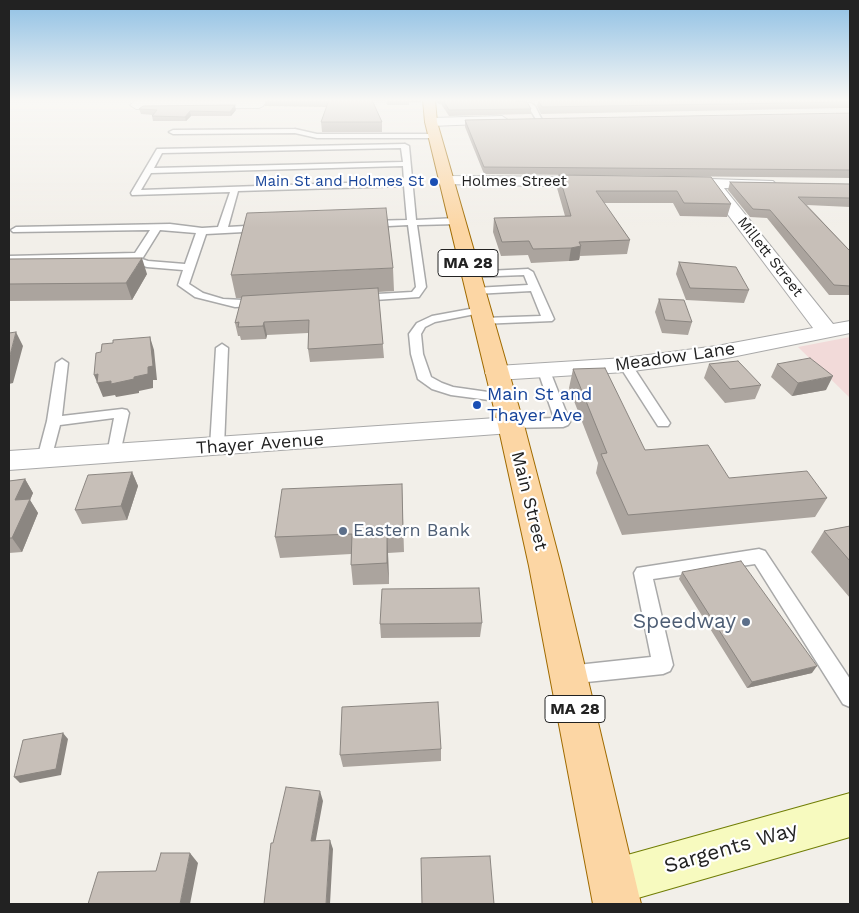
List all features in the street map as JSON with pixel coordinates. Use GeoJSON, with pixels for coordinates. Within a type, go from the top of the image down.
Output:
{"type":"FeatureCollection","features":[{"type":"Feature","properties":{"kind":"main road","name":"Main Street"},"geometry":{"type":"LineString","coordinates":[[435,143],[447,182],[504,398],[545,566],[615,893]]}},
{"type":"Feature","properties":{"kind":"main road","name":"Sargents Way"},"geometry":{"type":"LineString","coordinates":[[615,893],[850,815]]}},
{"type":"Feature","properties":{"kind":"street","name":"Holmes Street"},"geometry":{"type":"LineString","coordinates":[[447,182],[614,182]]}},
{"type":"Feature","properties":{"kind":"street"},"geometry":{"type":"LineString","coordinates":[[663,183],[781,184]]}},
{"type":"Feature","properties":{"kind":"street","name":"Millett Street"},"geometry":{"type":"LineString","coordinates":[[712,183],[827,330]]}},
{"type":"Feature","properties":{"kind":"street","name":"Meadow Lane"},"geometry":{"type":"LineString","coordinates":[[497,373],[625,365],[717,353],[850,327]]}},
{"type":"Feature","properties":{"kind":"street","name":"Thayer Avenue"},"geometry":{"type":"LineString","coordinates":[[9,461],[511,426]]}},
{"type":"Feature","properties":{"kind":"lane"},"geometry":{"type":"LineString","coordinates":[[355,298],[415,295],[421,287],[406,164],[409,146],[160,152],[135,193],[408,183]]}},
{"type":"Feature","properties":{"kind":"lane"},"geometry":{"type":"LineString","coordinates":[[148,172],[406,164]]}},
{"type":"Feature","properties":{"kind":"lane"},"geometry":{"type":"LineString","coordinates":[[222,230],[235,188]]}},
{"type":"Feature","properties":{"kind":"lane"},"geometry":{"type":"LineString","coordinates":[[362,224],[457,221]]}},
{"type":"Feature","properties":{"kind":"lane"},"geometry":{"type":"LineString","coordinates":[[16,230],[157,227],[202,230],[272,228]]}},
{"type":"Feature","properties":{"kind":"lane"},"geometry":{"type":"LineString","coordinates":[[157,227],[136,260],[147,264],[189,267]]}},
{"type":"Feature","properties":{"kind":"lane"},"geometry":{"type":"LineString","coordinates":[[202,230],[183,285],[199,295],[221,302],[235,304],[265,302]]}},
{"type":"Feature","properties":{"kind":"lane"},"geometry":{"type":"LineString","coordinates":[[9,259],[139,256]]}},
{"type":"Feature","properties":{"kind":"lane"},"geometry":{"type":"LineString","coordinates":[[472,277],[528,272],[548,319],[482,316],[432,319],[421,325],[415,334],[417,354],[425,379],[437,386],[504,398]]}},
{"type":"Feature","properties":{"kind":"lane"},"geometry":{"type":"LineString","coordinates":[[472,277],[535,288]]}},
{"type":"Feature","properties":{"kind":"lane"},"geometry":{"type":"LineString","coordinates":[[217,447],[222,348]]}},
{"type":"Feature","properties":{"kind":"lane"},"geometry":{"type":"LineString","coordinates":[[45,459],[54,421],[62,363]]}},
{"type":"Feature","properties":{"kind":"lane"},"geometry":{"type":"LineString","coordinates":[[625,365],[663,424]]}},
{"type":"Feature","properties":{"kind":"lane"},"geometry":{"type":"LineString","coordinates":[[511,426],[563,422],[544,371]]}},
{"type":"Feature","properties":{"kind":"lane"},"geometry":{"type":"LineString","coordinates":[[54,421],[122,413],[114,454]]}},
{"type":"Feature","properties":{"kind":"lane"},"geometry":{"type":"LineString","coordinates":[[568,675],[663,665],[643,573],[759,556],[850,697]]}},
{"type":"Feature","properties":{"kind":"shaded area"},"geometry":{"type":"Polygon","coordinates":[[[850,337],[850,398],[798,347],[850,337]]]}},
{"type":"Feature","properties":{"kind":"building"},"geometry":{"type":"Polygon","coordinates":[[[474,143],[850,143],[850,170],[484,167],[474,143]]]}},
{"type":"Feature","properties":{"kind":"building"},"geometry":{"type":"Polygon","coordinates":[[[559,175],[711,177],[731,204],[684,203],[677,191],[596,191],[630,240],[579,242],[581,246],[571,248],[533,249],[529,241],[502,242],[494,218],[571,216],[559,175]]]}},
{"type":"Feature","properties":{"kind":"building"},"geometry":{"type":"Polygon","coordinates":[[[730,182],[850,184],[850,198],[798,197],[850,251],[850,286],[834,285],[770,210],[753,209],[730,182]]]}},
{"type":"Feature","properties":{"kind":"building"},"geometry":{"type":"Polygon","coordinates":[[[386,208],[393,268],[231,275],[247,213],[386,208]]]}},
{"type":"Feature","properties":{"kind":"building"},"geometry":{"type":"Polygon","coordinates":[[[142,258],[126,283],[9,284],[9,259],[142,258]]]}},
{"type":"Feature","properties":{"kind":"building"},"geometry":{"type":"Polygon","coordinates":[[[679,262],[736,267],[749,290],[690,288],[679,262]]]}},
{"type":"Feature","properties":{"kind":"building"},"geometry":{"type":"Polygon","coordinates":[[[378,288],[383,344],[308,349],[309,320],[264,322],[263,326],[238,327],[239,322],[235,323],[242,296],[378,288]]]}},
{"type":"Feature","properties":{"kind":"building"},"geometry":{"type":"Polygon","coordinates":[[[659,299],[684,300],[692,322],[665,320],[659,299]]]}},
{"type":"Feature","properties":{"kind":"building"},"geometry":{"type":"Polygon","coordinates":[[[16,332],[9,359],[9,333],[16,332]]]}},
{"type":"Feature","properties":{"kind":"building"},"geometry":{"type":"Polygon","coordinates":[[[150,337],[153,366],[148,367],[148,374],[111,384],[111,381],[97,383],[98,374],[94,375],[96,353],[101,352],[102,344],[113,343],[113,340],[150,337]]]}},
{"type":"Feature","properties":{"kind":"building"},"geometry":{"type":"Polygon","coordinates":[[[810,358],[833,376],[798,383],[777,364],[810,358]]]}},
{"type":"Feature","properties":{"kind":"building"},"geometry":{"type":"Polygon","coordinates":[[[738,361],[761,385],[730,389],[709,364],[738,361]]]}},
{"type":"Feature","properties":{"kind":"building"},"geometry":{"type":"Polygon","coordinates":[[[605,368],[645,450],[708,445],[729,478],[807,471],[827,498],[628,515],[601,454],[607,453],[573,369],[605,368]]]}},
{"type":"Feature","properties":{"kind":"building"},"geometry":{"type":"Polygon","coordinates":[[[132,472],[121,506],[75,510],[88,475],[132,472]]]}},
{"type":"Feature","properties":{"kind":"building"},"geometry":{"type":"Polygon","coordinates":[[[25,479],[15,500],[30,499],[12,538],[9,538],[9,481],[25,479]]]}},
{"type":"Feature","properties":{"kind":"building","name":"Eastern Bank"},"geometry":{"type":"Polygon","coordinates":[[[402,484],[403,531],[387,532],[387,563],[351,565],[352,534],[275,537],[282,489],[402,484]]]}},
{"type":"Feature","properties":{"kind":"building"},"geometry":{"type":"Polygon","coordinates":[[[850,526],[850,561],[824,531],[850,526]]]}},
{"type":"Feature","properties":{"kind":"building"},"geometry":{"type":"Polygon","coordinates":[[[741,561],[817,666],[752,682],[682,572],[741,561]]]}},
{"type":"Feature","properties":{"kind":"building"},"geometry":{"type":"Polygon","coordinates":[[[479,588],[482,623],[380,624],[382,589],[479,588]]]}},
{"type":"Feature","properties":{"kind":"building"},"geometry":{"type":"Polygon","coordinates":[[[438,702],[441,749],[340,755],[342,707],[438,702]]]}},
{"type":"Feature","properties":{"kind":"building"},"geometry":{"type":"Polygon","coordinates":[[[63,733],[56,769],[14,777],[23,740],[63,733]]]}},
{"type":"Feature","properties":{"kind":"building"},"geometry":{"type":"Polygon","coordinates":[[[286,787],[320,791],[311,841],[330,840],[326,904],[264,904],[271,843],[273,843],[286,787]]]}},
{"type":"Feature","properties":{"kind":"building"},"geometry":{"type":"Polygon","coordinates":[[[161,853],[190,853],[180,904],[88,904],[98,872],[156,871],[161,853]]]}},
{"type":"Feature","properties":{"kind":"building"},"geometry":{"type":"Polygon","coordinates":[[[490,856],[494,904],[422,904],[421,858],[490,856]]]}},
{"type":"Feature","properties":{"kind":"place","name":"Main St and Holmes St"},"geometry":{"type":"Point","coordinates":[434,182]}},
{"type":"Feature","properties":{"kind":"place","name":"Main St and Thayer Ave"},"geometry":{"type":"Point","coordinates":[477,405]}},
{"type":"Feature","properties":{"kind":"place","name":"Eastern Bank"},"geometry":{"type":"Point","coordinates":[343,531]}},
{"type":"Feature","properties":{"kind":"place","name":"Speedway"},"geometry":{"type":"Point","coordinates":[746,622]}}]}
